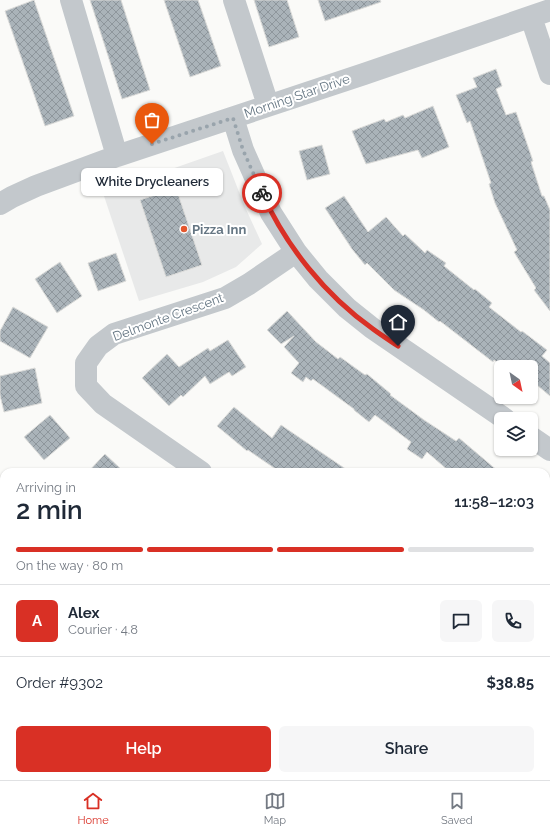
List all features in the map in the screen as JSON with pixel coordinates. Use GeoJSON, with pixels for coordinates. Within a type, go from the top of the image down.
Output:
{"type":"FeatureCollection","features":[{"type":"Feature","properties":{"kind":"street"},"geometry":{"type":"LineString","coordinates":[[71,0],[117,156]]}},
{"type":"Feature","properties":{"kind":"street"},"geometry":{"type":"LineString","coordinates":[[234,0],[268,106]]}},
{"type":"Feature","properties":{"kind":"street"},"geometry":{"type":"LineString","coordinates":[[541,14],[550,74]]}},
{"type":"Feature","properties":{"kind":"street","name":"Morning Star Drive"},"geometry":{"type":"LineString","coordinates":[[0,204],[36,186],[117,156],[541,14]]}},
{"type":"Feature","properties":{"kind":"street"},"geometry":{"type":"LineString","coordinates":[[233,118],[243,150],[271,213],[296,252],[318,279],[347,308],[372,328],[495,412]]}},
{"type":"Feature","properties":{"kind":"street","name":"Delmonte Crescent"},"geometry":{"type":"LineString","coordinates":[[195,468],[103,404],[86,386],[86,363],[98,346],[114,334],[224,298],[249,284],[296,252]]}},
{"type":"Feature","properties":{"kind":"street"},"geometry":{"type":"LineString","coordinates":[[538,442],[550,450]]}},
{"type":"Feature","properties":{"kind":"shaded area"},"geometry":{"type":"Polygon","coordinates":[[[223,151],[245,207],[262,244],[236,267],[203,282],[139,301],[103,193],[223,151]]]}},
{"type":"Feature","properties":{"kind":"building"},"geometry":{"type":"Polygon","coordinates":[[[34,0],[74,116],[45,126],[5,11],[34,0]]]}},
{"type":"Feature","properties":{"kind":"building"},"geometry":{"type":"Polygon","coordinates":[[[90,0],[121,0],[150,90],[122,99],[90,0]]]}},
{"type":"Feature","properties":{"kind":"building"},"geometry":{"type":"Polygon","coordinates":[[[164,0],[198,0],[221,66],[190,77],[164,0]]]}},
{"type":"Feature","properties":{"kind":"building"},"geometry":{"type":"Polygon","coordinates":[[[254,0],[287,0],[299,37],[269,47],[254,0]]]}},
{"type":"Feature","properties":{"kind":"building"},"geometry":{"type":"Polygon","coordinates":[[[318,0],[380,0],[381,2],[325,21],[318,0]]]}},
{"type":"Feature","properties":{"kind":"building"},"geometry":{"type":"Polygon","coordinates":[[[496,69],[502,86],[496,89],[506,115],[516,112],[533,161],[531,162],[542,196],[544,196],[550,210],[550,311],[534,290],[536,288],[514,252],[517,250],[495,203],[489,184],[491,183],[470,121],[467,123],[456,95],[477,87],[473,78],[496,69]]]}},
{"type":"Feature","properties":{"kind":"building"},"geometry":{"type":"Polygon","coordinates":[[[433,106],[449,147],[422,158],[418,150],[366,164],[352,131],[384,119],[386,122],[403,115],[405,118],[433,106]]]}},
{"type":"Feature","properties":{"kind":"building"},"geometry":{"type":"Polygon","coordinates":[[[322,145],[330,174],[307,180],[299,151],[322,145]]]}},
{"type":"Feature","properties":{"kind":"building"},"geometry":{"type":"Polygon","coordinates":[[[176,188],[202,265],[166,277],[140,200],[176,188]]]}},
{"type":"Feature","properties":{"kind":"building"},"geometry":{"type":"Polygon","coordinates":[[[344,196],[368,232],[386,217],[403,236],[405,234],[425,253],[427,250],[446,263],[444,266],[492,303],[489,307],[547,350],[542,356],[550,363],[550,396],[538,386],[538,360],[494,360],[493,362],[440,321],[439,322],[394,290],[367,263],[365,265],[352,249],[325,208],[344,196]]]}},
{"type":"Feature","properties":{"kind":"building"},"geometry":{"type":"Polygon","coordinates":[[[116,253],[126,281],[98,291],[88,263],[116,253]]]}},
{"type":"Feature","properties":{"kind":"building"},"geometry":{"type":"Polygon","coordinates":[[[60,262],[82,296],[57,313],[35,279],[60,262]]]}},
{"type":"Feature","properties":{"kind":"building"},"geometry":{"type":"Polygon","coordinates":[[[13,307],[48,327],[30,358],[0,341],[0,331],[13,307]]]}},
{"type":"Feature","properties":{"kind":"building"},"geometry":{"type":"Polygon","coordinates":[[[287,311],[316,342],[338,359],[340,357],[365,375],[367,374],[391,394],[390,395],[456,441],[459,438],[494,468],[445,468],[427,452],[422,459],[407,449],[411,442],[375,415],[369,422],[313,379],[311,381],[306,377],[303,382],[291,373],[299,363],[284,347],[294,336],[281,344],[267,330],[287,311]]]}},
{"type":"Feature","properties":{"kind":"building"},"geometry":{"type":"Polygon","coordinates":[[[228,340],[246,367],[232,376],[229,372],[210,384],[205,376],[183,397],[181,395],[169,406],[142,378],[167,354],[179,367],[208,348],[210,351],[228,340]]]}},
{"type":"Feature","properties":{"kind":"building"},"geometry":{"type":"Polygon","coordinates":[[[35,368],[42,403],[4,412],[0,395],[0,376],[35,368]]]}},
{"type":"Feature","properties":{"kind":"building"},"geometry":{"type":"Polygon","coordinates":[[[234,407],[272,438],[281,425],[344,468],[274,468],[248,450],[247,451],[217,426],[234,407]]]}},
{"type":"Feature","properties":{"kind":"building"},"geometry":{"type":"Polygon","coordinates":[[[50,415],[70,438],[44,460],[24,437],[50,415]]]}},
{"type":"Feature","properties":{"kind":"building"},"geometry":{"type":"Polygon","coordinates":[[[105,454],[120,468],[92,468],[105,454]]]}},
{"type":"Feature","properties":{"kind":"way so far"},"geometry":{"type":"LineString","coordinates":[[152,144],[233,118],[243,150],[262,193]]}},
{"type":"Feature","properties":{"kind":"place","name":"White Drycleaners"},"geometry":{"type":"Point","coordinates":[152,144]}},
{"type":"Feature","properties":{"kind":"place","name":"Pizza Inn"},"geometry":{"type":"Point","coordinates":[184,229]}},
{"type":"Feature","properties":{"kind":"route"},"geometry":{"type":"LineString","coordinates":[[262,193],[271,213],[296,252],[318,279],[347,308],[398,346]]}}]}
